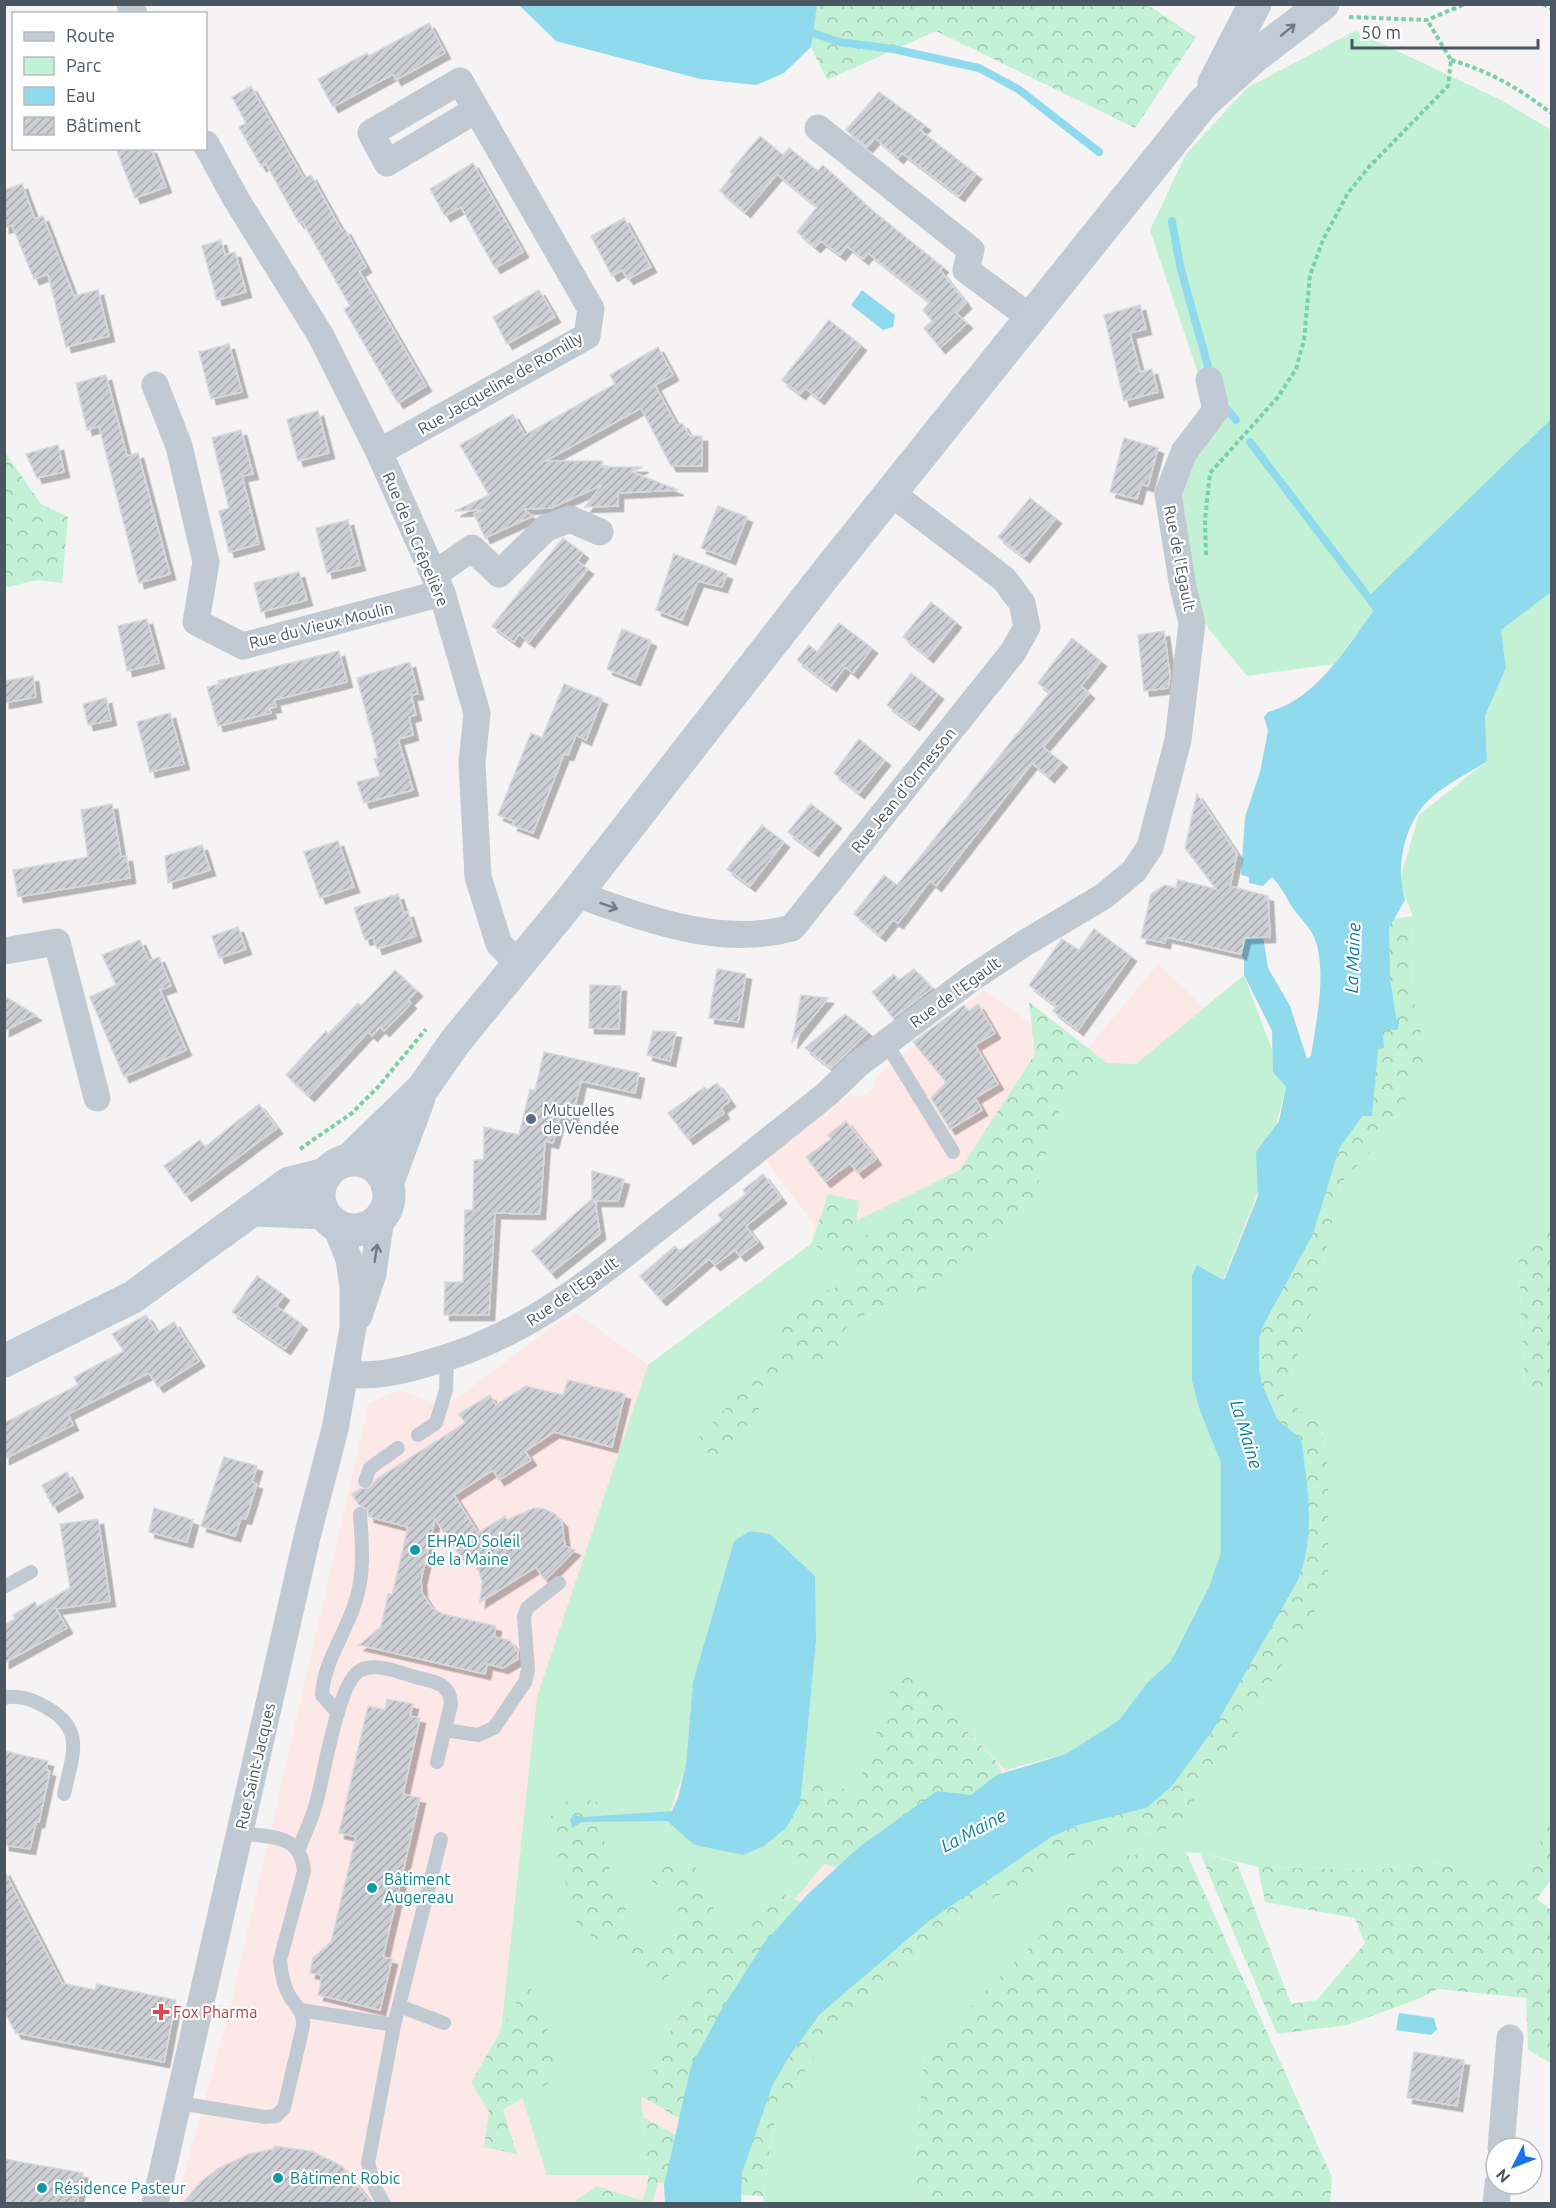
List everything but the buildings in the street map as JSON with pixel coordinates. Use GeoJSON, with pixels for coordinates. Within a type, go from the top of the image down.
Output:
{"type":"FeatureCollection","features":[{"type":"Feature","properties":{"kind":"main road"},"geometry":{"type":"LineString","coordinates":[[1203,103],[1255,4]]}},
{"type":"Feature","properties":{"kind":"main road"},"geometry":{"type":"LineString","coordinates":[[330,1219],[319,1193],[348,1158],[423,1088],[455,1042],[576,894],[891,493],[1203,103],[1254,57],[1332,13]]}},
{"type":"Feature","properties":{"kind":"main road"},"geometry":{"type":"LineString","coordinates":[[253,1210],[330,1219],[344,1229],[365,1228],[381,1217],[387,1207],[387,1184],[423,1088]]}},
{"type":"Feature","properties":{"kind":"main road"},"geometry":{"type":"LineString","coordinates":[[4,1361],[133,1297],[289,1183],[348,1158],[372,1165],[387,1184]]}},
{"type":"Feature","properties":{"kind":"street","name":"Rue Jacqueline de Romilly"},"geometry":{"type":"LineString","coordinates":[[379,452],[587,336],[591,309],[476,110]]}},
{"type":"Feature","properties":{"kind":"street"},"geometry":{"type":"LineString","coordinates":[[818,128],[971,250],[966,270],[1031,318]]}},
{"type":"Feature","properties":{"kind":"street","name":"Rue de la Crêpelière"},"geometry":{"type":"LineString","coordinates":[[207,146],[236,199],[321,336],[379,452],[438,584],[477,713],[472,785],[478,877],[499,944],[519,964]]}},
{"type":"Feature","properties":{"kind":"street","name":"Rue de l'Egault"},"geometry":{"type":"LineString","coordinates":[[345,1374],[368,1377],[447,1358],[519,1329],[597,1276],[827,1094],[886,1043],[972,978],[1104,896],[1134,871],[1150,847],[1178,740],[1192,623],[1183,587],[1168,494],[1185,452],[1216,410],[1209,380]]}},
{"type":"Feature","properties":{"kind":"street","name":"Rue du Vieux Moulin"},"geometry":{"type":"LineString","coordinates":[[155,385],[179,446],[206,562],[196,622],[243,646],[438,584]]}},
{"type":"Feature","properties":{"kind":"street","name":"Rue Jean d'Ormesson"},"geometry":{"type":"LineString","coordinates":[[576,894],[643,917],[701,933],[766,935],[792,928],[1013,652],[1027,627],[1022,603],[1004,579],[891,493]]}},
{"type":"Feature","properties":{"kind":"street"},"geometry":{"type":"LineString","coordinates":[[438,584],[472,548],[499,574],[546,528],[570,519],[600,532]]}},
{"type":"Feature","properties":{"kind":"street"},"geometry":{"type":"LineString","coordinates":[[4,951],[57,942],[97,1098]]}},
{"type":"Feature","properties":{"kind":"street","name":"Rue Saint-Jacques"},"geometry":{"type":"LineString","coordinates":[[353,1328],[368,1296],[381,1217]]}},
{"type":"Feature","properties":{"kind":"street","name":"Rue Saint-Jacques"},"geometry":{"type":"LineString","coordinates":[[155,2204],[345,1374],[353,1328],[353,1287],[349,1259],[330,1219]]}},
{"type":"Feature","properties":{"kind":"street"},"geometry":{"type":"LineString","coordinates":[[1502,2136],[1510,2038]]}},
{"type":"Feature","properties":{"kind":"lane"},"geometry":{"type":"LineString","coordinates":[[886,1043],[953,1152]]}},
{"type":"Feature","properties":{"kind":"lane"},"geometry":{"type":"LineString","coordinates":[[418,1435],[436,1423],[446,1390],[447,1358]]}},
{"type":"Feature","properties":{"kind":"lane"},"geometry":{"type":"LineString","coordinates":[[365,1481],[370,1468],[398,1448]]}},
{"type":"Feature","properties":{"kind":"lane"},"geometry":{"type":"LineString","coordinates":[[338,1713],[322,1695],[323,1679],[328,1662],[356,1602],[363,1560],[360,1514]]}},
{"type":"Feature","properties":{"kind":"lane"},"geometry":{"type":"LineString","coordinates":[[4,1587],[31,1572]]}},
{"type":"Feature","properties":{"kind":"lane"},"geometry":{"type":"LineString","coordinates":[[445,1730],[478,1735],[495,1728],[527,1676],[524,1617],[527,1608],[559,1583]]}},
{"type":"Feature","properties":{"kind":"lane"},"geometry":{"type":"LineString","coordinates":[[298,1850],[315,1808],[343,1694],[355,1674],[363,1669],[376,1667],[446,1687],[451,1694],[451,1704],[437,1762]]}},
{"type":"Feature","properties":{"kind":"lane"},"geometry":{"type":"LineString","coordinates":[[4,1698],[30,1699],[58,1713],[71,1728],[75,1743],[64,1794]]}},
{"type":"Feature","properties":{"kind":"lane"},"geometry":{"type":"LineString","coordinates":[[179,2103],[265,2117],[276,2116],[284,2108],[303,2026],[304,2016],[286,1989],[281,1974],[280,1960],[304,1871],[298,1850],[286,1839],[239,1834]]}},
{"type":"Feature","properties":{"kind":"lane"},"geometry":{"type":"LineString","coordinates":[[384,2204],[376,2190],[368,2163],[394,2025],[441,1839]]}},
{"type":"Feature","properties":{"kind":"lane"},"geometry":{"type":"LineString","coordinates":[[399,2006],[444,2023]]}},
{"type":"Feature","properties":{"kind":"lane"},"geometry":{"type":"LineString","coordinates":[[301,2010],[394,2025]]}},
{"type":"Feature","properties":{"kind":"path"},"geometry":{"type":"LineString","coordinates":[[1332,13],[1427,20],[1465,4]]}},
{"type":"Feature","properties":{"kind":"path"},"geometry":{"type":"LineString","coordinates":[[1543,4],[1551,9]]}},
{"type":"Feature","properties":{"kind":"path"},"geometry":{"type":"LineString","coordinates":[[1206,561],[1205,519],[1210,473],[1278,397],[1296,369],[1304,340],[1310,275],[1323,240],[1348,193],[1369,167],[1448,86],[1451,60],[1427,20]]}},
{"type":"Feature","properties":{"kind":"path"},"geometry":{"type":"LineString","coordinates":[[1451,60],[1486,70],[1527,94],[1551,114]]}},
{"type":"Feature","properties":{"kind":"shaded area"},"geometry":{"type":"Polygon","coordinates":[[[1158,964],[1286,1087],[1251,1219],[1223,1280],[1131,1707],[858,1848],[808,1894],[764,1943],[692,2066],[664,2185],[665,2203],[176,2204],[227,2021],[369,1403],[399,1390],[445,1407],[553,1326],[576,1313],[648,1365],[812,1243],[814,1224],[765,1159],[851,1094],[862,1097],[875,1088],[875,1077],[984,990],[1079,1059],[1158,964]]]}},
{"type":"Feature","properties":{"kind":"green space"},"geometry":{"type":"Polygon","coordinates":[[[812,4],[1148,5],[1196,37],[1135,128],[936,31],[827,80],[811,47],[812,4]]]}},
{"type":"Feature","properties":{"kind":"green space"},"geometry":{"type":"Polygon","coordinates":[[[1355,31],[1501,100],[1551,130],[1551,419],[1525,444],[1374,610],[1334,664],[1247,676],[1208,628],[1192,584],[1181,524],[1184,474],[1206,397],[1150,230],[1186,154],[1247,88],[1355,31]]]}},
{"type":"Feature","properties":{"kind":"green space"},"geometry":{"type":"Polygon","coordinates":[[[4,451],[41,504],[68,517],[62,583],[37,580],[8,587],[5,583],[4,451]]]}},
{"type":"Feature","properties":{"kind":"green space"},"geometry":{"type":"Polygon","coordinates":[[[1551,591],[1552,1216],[1518,1254],[1525,1389],[1552,1390],[1552,1801],[1540,1844],[1514,1886],[1439,1863],[1372,1870],[1258,1867],[1200,1853],[1186,1852],[924,2055],[912,2203],[764,2204],[763,2196],[775,2119],[840,2015],[885,1985],[962,1915],[1096,1844],[1176,1827],[1328,1464],[1320,1425],[1283,1398],[1316,1298],[1341,1183],[1388,1133],[1426,1059],[1411,989],[1413,916],[1399,882],[1419,815],[1487,761],[1485,716],[1506,668],[1501,630],[1551,591]]]}},
{"type":"Feature","properties":{"kind":"green space"},"geometry":{"type":"Polygon","coordinates":[[[1413,916],[1411,989],[1427,1059],[1388,1133],[1341,1183],[1316,1298],[1283,1398],[1320,1425],[1328,1464],[1328,1580],[1311,1621],[1176,1827],[1096,1844],[962,1915],[885,1985],[841,2015],[775,2119],[763,2196],[716,2193],[723,2144],[641,2096],[673,2027],[705,1976],[691,1961],[661,1981],[578,1927],[548,1819],[572,1796],[597,1802],[612,1882],[629,1899],[620,1928],[640,1945],[681,1933],[676,1896],[652,1882],[661,1856],[695,1866],[726,1936],[777,1892],[815,1908],[880,1919],[1228,1659],[1239,1341],[1384,920],[1413,916]]]}},
{"type":"Feature","properties":{"kind":"green space"},"geometry":{"type":"Polygon","coordinates":[[[1244,975],[1286,1087],[1259,1189],[1223,1280],[1192,1278],[1192,1381],[1200,1411],[1221,1463],[1221,1552],[1209,1587],[1171,1661],[1147,1683],[1119,1720],[1066,1754],[1006,1770],[908,1671],[893,1684],[856,1794],[803,1775],[816,1641],[770,1534],[750,1531],[734,1541],[693,1682],[686,1764],[667,1821],[694,1845],[743,1855],[764,1846],[824,1864],[795,1899],[777,1892],[726,1936],[695,1866],[676,1896],[681,1933],[640,1945],[620,1928],[629,1899],[612,1882],[597,1802],[578,1927],[691,1961],[705,1976],[673,2027],[641,2096],[649,2175],[547,2175],[501,2031],[537,1697],[648,1365],[812,1243],[960,1170],[1107,1063],[1136,1064],[1244,975]]]}},
{"type":"Feature","properties":{"kind":"green space"},"geometry":{"type":"Polygon","coordinates":[[[1029,1002],[1107,1063],[1062,1101],[1031,1208],[978,1246],[927,1288],[847,1322],[843,1353],[787,1371],[719,1462],[695,1442],[777,1353],[782,1309],[861,1277],[812,1243],[828,1194],[859,1201],[854,1243],[960,1170],[1035,1054],[1029,1002]]]}},
{"type":"Feature","properties":{"kind":"green space"},"geometry":{"type":"Polygon","coordinates":[[[1551,1216],[1551,1390],[1525,1389],[1518,1254],[1551,1216]]]}},
{"type":"Feature","properties":{"kind":"green space"},"geometry":{"type":"Polygon","coordinates":[[[908,1670],[997,1762],[1007,1786],[855,1873],[745,1841],[777,1767],[856,1793],[893,1684],[908,1670]]]}},
{"type":"Feature","properties":{"kind":"green space"},"geometry":{"type":"Polygon","coordinates":[[[1551,1801],[1551,1879],[1537,1899],[1551,1910],[1551,2063],[1528,2050],[1526,1998],[1438,1989],[1418,1999],[1347,2025],[1277,2034],[1200,1853],[1237,1863],[1291,2004],[1317,2000],[1365,1943],[1355,1918],[1265,1902],[1258,1867],[1372,1870],[1439,1863],[1514,1886],[1540,1844],[1551,1801]]]}},
{"type":"Feature","properties":{"kind":"green space"},"geometry":{"type":"Polygon","coordinates":[[[1186,1852],[1332,2177],[1330,2203],[912,2203],[924,2055],[1118,1856],[1186,1852]]]}},
{"type":"Feature","properties":{"kind":"green space"},"geometry":{"type":"Polygon","coordinates":[[[528,1982],[562,2064],[552,2081],[503,2110],[517,2154],[484,2147],[489,2112],[471,2083],[528,1982]]]}},
{"type":"Feature","properties":{"kind":"green space"},"geometry":{"type":"Polygon","coordinates":[[[643,2117],[688,2142],[673,2186],[658,2182],[652,2203],[578,2204],[575,2201],[597,2186],[643,2201],[649,2175],[643,2117]]]}},
{"type":"Feature","properties":{"kind":"water"},"geometry":{"type":"Polygon","coordinates":[[[519,5],[817,5],[811,47],[784,73],[756,85],[700,79],[556,41],[519,5]]]}},
{"type":"Feature","properties":{"kind":"water"},"geometry":{"type":"Polygon","coordinates":[[[862,290],[895,315],[893,327],[883,330],[851,305],[862,290]]]}},
{"type":"Feature","properties":{"kind":"water","name":"La Maine"},"geometry":{"type":"Polygon","coordinates":[[[1551,419],[1551,592],[1501,630],[1506,668],[1485,716],[1487,761],[1432,797],[1422,807],[1409,831],[1404,845],[1401,873],[1405,900],[1389,928],[1390,978],[1396,1018],[1399,1022],[1398,1030],[1386,1030],[1383,1033],[1384,1048],[1378,1049],[1372,1116],[1362,1116],[1339,1149],[1313,1234],[1264,1324],[1259,1338],[1259,1369],[1262,1384],[1277,1419],[1301,1439],[1308,1493],[1309,1528],[1304,1562],[1298,1580],[1213,1730],[1172,1786],[1146,1808],[1078,1825],[1051,1837],[929,1921],[820,2014],[790,2055],[772,2086],[742,2173],[741,2203],[665,2204],[664,2185],[691,2066],[723,2007],[764,1943],[808,1894],[858,1848],[937,1791],[971,1795],[997,1775],[1066,1754],[1119,1720],[1147,1683],[1171,1661],[1209,1587],[1221,1552],[1221,1463],[1200,1411],[1192,1381],[1192,1275],[1197,1265],[1223,1280],[1225,1278],[1258,1196],[1256,1152],[1279,1121],[1286,1087],[1273,1072],[1272,1031],[1244,975],[1244,959],[1241,954],[1245,938],[1263,937],[1268,968],[1290,1006],[1307,1059],[1311,1056],[1320,993],[1320,961],[1310,930],[1272,877],[1263,886],[1249,883],[1249,877],[1241,875],[1245,817],[1260,772],[1268,731],[1264,717],[1268,712],[1301,696],[1328,671],[1374,610],[1370,595],[1551,419]]]}},
{"type":"Feature","properties":{"kind":"water"},"geometry":{"type":"Polygon","coordinates":[[[750,1531],[770,1534],[815,1576],[816,1641],[800,1803],[786,1828],[764,1846],[743,1855],[694,1845],[667,1821],[582,1822],[572,1828],[570,1819],[573,1815],[583,1817],[672,1811],[678,1798],[686,1764],[693,1682],[734,1541],[750,1531]]]}},
{"type":"Feature","properties":{"kind":"water"},"geometry":{"type":"Polygon","coordinates":[[[1399,2013],[1434,2018],[1437,2029],[1431,2035],[1396,2030],[1399,2013]]]}},
{"type":"Feature","properties":{"kind":"waterway"},"geometry":{"type":"LineString","coordinates":[[805,30],[839,42],[893,49],[979,68],[1018,89],[1099,152]]}},
{"type":"Feature","properties":{"kind":"waterway"},"geometry":{"type":"LineString","coordinates":[[1172,221],[1180,266],[1211,377]]}},
{"type":"Feature","properties":{"kind":"waterway"},"geometry":{"type":"LineString","coordinates":[[1224,406],[1236,420]]}},
{"type":"Feature","properties":{"kind":"waterway"},"geometry":{"type":"LineString","coordinates":[[1250,442],[1378,610]]}},
{"type":"Feature","properties":{"kind":"place","name":"Mutuelles de Vendée"},"geometry":{"type":"Point","coordinates":[531,1119]}},
{"type":"Feature","properties":{"kind":"place","name":"EHPAD Soleil de la Maine"},"geometry":{"type":"Point","coordinates":[415,1550]}},
{"type":"Feature","properties":{"kind":"place","name":"Bâtiment Augereau"},"geometry":{"type":"Point","coordinates":[372,1888]}},
{"type":"Feature","properties":{"kind":"place","name":"Fox Pharma"},"geometry":{"type":"Point","coordinates":[161,2012]}},
{"type":"Feature","properties":{"kind":"place","name":"Bâtiment Robic"},"geometry":{"type":"Point","coordinates":[278,2178]}},
{"type":"Feature","properties":{"kind":"place","name":"Résidence Pasteur"},"geometry":{"type":"Point","coordinates":[42,2188]}}]}
